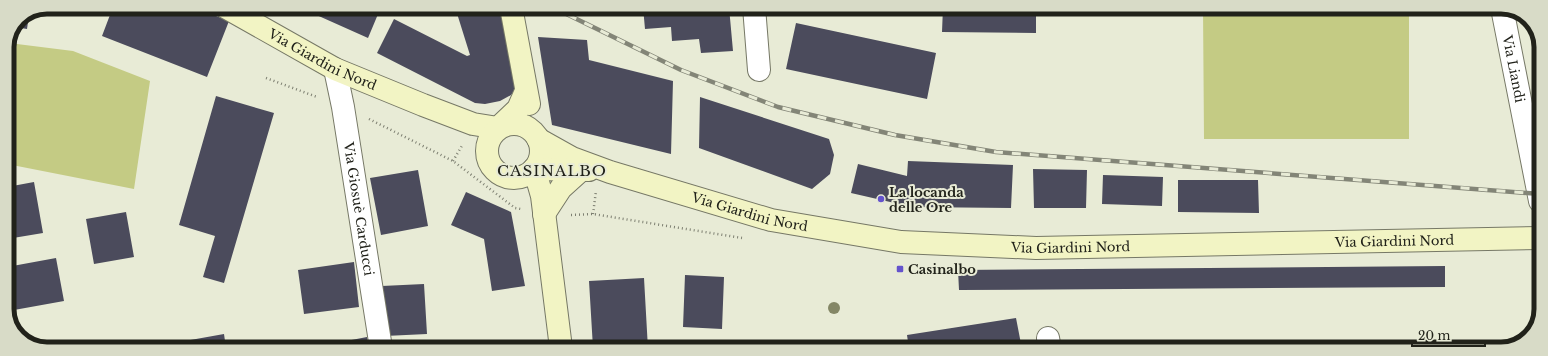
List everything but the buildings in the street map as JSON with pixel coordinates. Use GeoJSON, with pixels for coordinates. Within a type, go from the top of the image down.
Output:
{"type":"FeatureCollection","features":[{"type":"Feature","properties":{"kind":"main road","name":"Via Giardini Nord"},"geometry":{"type":"LineString","coordinates":[[238,14],[336,69],[423,106],[473,124],[498,128],[506,124],[522,124],[530,128],[537,137],[572,158],[610,172],[771,220],[901,242],[1036,248],[1534,238]]}},
{"type":"Feature","properties":{"kind":"main road"},"geometry":{"type":"LineString","coordinates":[[512,14],[530,115],[541,148],[541,156],[538,164],[527,173],[528,188],[544,214],[561,342]]}},
{"type":"Feature","properties":{"kind":"main road"},"geometry":{"type":"LineString","coordinates":[[487,156],[489,140],[492,134],[518,109],[526,91]]}},
{"type":"Feature","properties":{"kind":"main road","name":"Via Giardini Nord"},"geometry":{"type":"LineString","coordinates":[[423,106],[467,136],[487,156],[489,163],[494,169],[507,177],[527,173],[582,169],[610,172]]}},
{"type":"Feature","properties":{"kind":"main road"},"geometry":{"type":"LineString","coordinates":[[544,214],[561,188],[582,169]]}},
{"type":"Feature","properties":{"kind":"street"},"geometry":{"type":"LineString","coordinates":[[755,14],[759,70]]}},
{"type":"Feature","properties":{"kind":"street","name":"Via Liandi"},"geometry":{"type":"LineString","coordinates":[[1503,14],[1534,171]]}},
{"type":"Feature","properties":{"kind":"street","name":"Via Giosuè Carducci"},"geometry":{"type":"LineString","coordinates":[[336,69],[380,342]]}},
{"type":"Feature","properties":{"kind":"path"},"geometry":{"type":"LineString","coordinates":[[266,78],[343,107],[453,161],[515,208]]}},
{"type":"Feature","properties":{"kind":"path"},"geometry":{"type":"LineString","coordinates":[[568,214],[593,214],[745,238]]}},
{"type":"Feature","properties":{"kind":"green space"},"geometry":{"type":"Polygon","coordinates":[[[1203,14],[1409,14],[1409,139],[1204,139],[1203,14]]]}},
{"type":"Feature","properties":{"kind":"green space"},"geometry":{"type":"Polygon","coordinates":[[[14,44],[73,51],[150,81],[134,189],[14,165],[14,44]]]}},
{"type":"Feature","properties":{"kind":"railway"},"geometry":{"type":"LineString","coordinates":[[566,14],[681,70],[778,107],[895,135],[996,152],[1534,194]]}},
{"type":"Feature","properties":{"kind":"place","name":"La locanda delle Ore"},"geometry":{"type":"Point","coordinates":[881,199]}},
{"type":"Feature","properties":{"kind":"place","name":"Casinalbo"},"geometry":{"type":"Point","coordinates":[900,269]}},
{"type":"Feature","properties":{"kind":"district","name":"CASINALBO"},"geometry":{"type":"Point","coordinates":[552,170]}}]}
